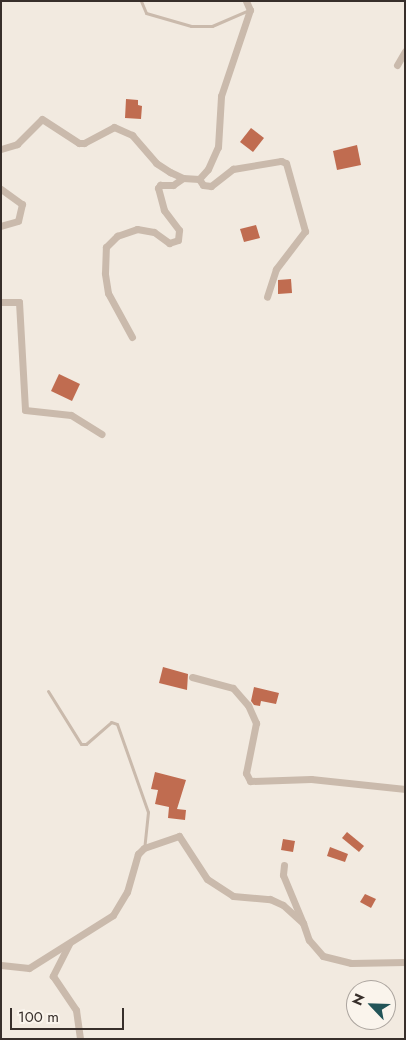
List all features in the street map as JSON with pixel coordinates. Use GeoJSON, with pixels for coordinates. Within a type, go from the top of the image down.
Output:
{"type":"FeatureCollection","features":[{"type":"Feature","properties":{"kind":"street"},"geometry":{"type":"LineString","coordinates":[[199,180],[208,169],[218,147],[221,96],[250,10],[246,1]]}},
{"type":"Feature","properties":{"kind":"street"},"geometry":{"type":"LineString","coordinates":[[397,65],[405,51]]}},
{"type":"Feature","properties":{"kind":"street"},"geometry":{"type":"LineString","coordinates":[[1,150],[17,144],[42,119],[79,143],[84,143],[114,127],[132,135],[156,163],[183,178],[199,180],[209,186],[233,169],[282,160],[286,163],[305,231],[276,270],[268,297]]}},
{"type":"Feature","properties":{"kind":"street"},"geometry":{"type":"LineString","coordinates":[[132,337],[108,293],[105,273],[106,247],[114,238],[138,229],[154,232],[169,242],[178,240],[179,230],[164,210],[158,188],[160,185],[172,185],[183,178]]}},
{"type":"Feature","properties":{"kind":"street"},"geometry":{"type":"LineString","coordinates":[[1,189],[22,204],[18,220],[1,226]]}},
{"type":"Feature","properties":{"kind":"street"},"geometry":{"type":"LineString","coordinates":[[1,302],[19,302],[26,410],[71,415],[101,434]]}},
{"type":"Feature","properties":{"kind":"street"},"geometry":{"type":"LineString","coordinates":[[192,677],[233,688],[248,705],[256,723],[246,773],[250,781],[311,779],[405,789]]}},
{"type":"Feature","properties":{"kind":"street"},"geometry":{"type":"LineString","coordinates":[[1,965],[29,968],[112,915],[121,906],[134,862],[144,848],[182,837],[206,879],[223,892],[244,898],[277,902],[303,922]]}},
{"type":"Feature","properties":{"kind":"street"},"geometry":{"type":"LineString","coordinates":[[284,865],[283,876],[315,947],[332,960],[351,964],[405,962]]}},
{"type":"Feature","properties":{"kind":"street"},"geometry":{"type":"LineString","coordinates":[[69,943],[53,976],[76,1010],[80,1039]]}},
{"type":"Feature","properties":{"kind":"lane"},"geometry":{"type":"LineString","coordinates":[[141,1],[146,13],[191,26],[212,26],[250,10]]}},
{"type":"Feature","properties":{"kind":"lane"},"geometry":{"type":"LineString","coordinates":[[48,691],[81,744],[86,744],[111,722],[117,724],[148,812],[144,848]]}},
{"type":"Feature","properties":{"kind":"building"},"geometry":{"type":"Polygon","coordinates":[[[126,99],[138,100],[138,105],[142,106],[141,119],[125,118],[126,99]]]}},
{"type":"Feature","properties":{"kind":"building"},"geometry":{"type":"Polygon","coordinates":[[[251,128],[264,138],[253,152],[240,142],[251,128]]]}},
{"type":"Feature","properties":{"kind":"building"},"geometry":{"type":"Polygon","coordinates":[[[357,145],[361,165],[337,170],[333,151],[357,145]]]}},
{"type":"Feature","properties":{"kind":"building"},"geometry":{"type":"Polygon","coordinates":[[[256,225],[260,238],[244,242],[240,229],[256,225]]]}},
{"type":"Feature","properties":{"kind":"building"},"geometry":{"type":"Polygon","coordinates":[[[291,279],[292,293],[278,294],[278,280],[291,279]]]}},
{"type":"Feature","properties":{"kind":"building"},"geometry":{"type":"Polygon","coordinates":[[[59,374],[80,384],[72,401],[51,391],[59,374]]]}},
{"type":"Feature","properties":{"kind":"building"},"geometry":{"type":"Polygon","coordinates":[[[163,667],[188,674],[187,690],[159,683],[163,667]]]}},
{"type":"Feature","properties":{"kind":"building"},"geometry":{"type":"Polygon","coordinates":[[[254,687],[279,693],[276,704],[261,701],[260,706],[254,705],[251,701],[254,687]]]}},
{"type":"Feature","properties":{"kind":"building"},"geometry":{"type":"Polygon","coordinates":[[[155,772],[186,780],[177,809],[186,810],[185,820],[168,818],[169,807],[155,804],[158,790],[151,789],[155,772]]]}},
{"type":"Feature","properties":{"kind":"building"},"geometry":{"type":"Polygon","coordinates":[[[347,832],[364,846],[359,852],[342,838],[347,832]]]}},
{"type":"Feature","properties":{"kind":"building"},"geometry":{"type":"Polygon","coordinates":[[[283,839],[295,841],[293,852],[281,850],[283,839]]]}},
{"type":"Feature","properties":{"kind":"building"},"geometry":{"type":"Polygon","coordinates":[[[330,847],[348,854],[345,862],[327,856],[330,847]]]}},
{"type":"Feature","properties":{"kind":"building"},"geometry":{"type":"Polygon","coordinates":[[[365,894],[376,899],[371,908],[360,902],[365,894]]]}}]}
